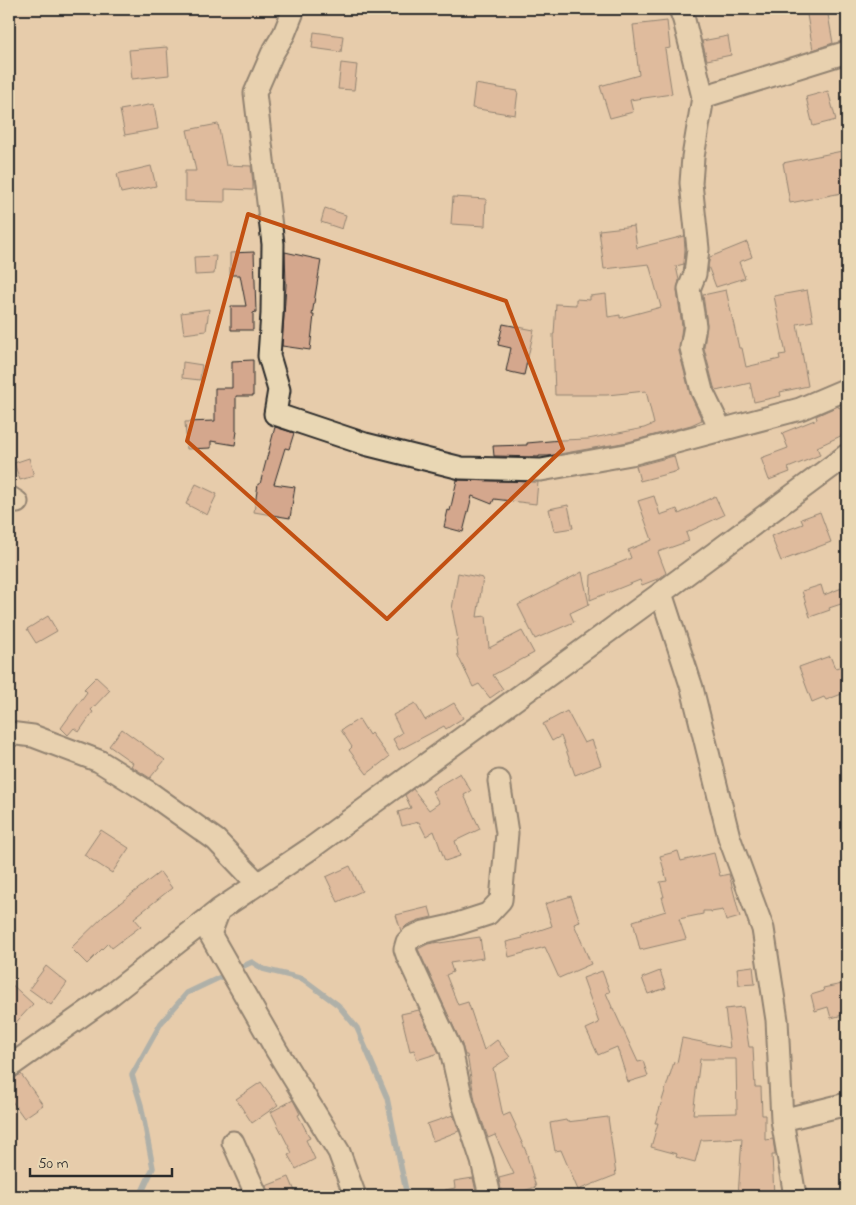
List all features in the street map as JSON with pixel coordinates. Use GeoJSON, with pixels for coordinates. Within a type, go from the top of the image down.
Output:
{"type":"FeatureCollection","features":[{"type":"Feature","properties":{"kind":"street"},"geometry":{"type":"LineString","coordinates":[[294,9],[284,34],[272,54],[255,92],[273,244],[269,356],[279,390],[275,414],[365,444],[461,468],[541,470],[631,454],[800,409],[847,389]]}},
{"type":"Feature","properties":{"kind":"street"},"geometry":{"type":"LineString","coordinates":[[680,9],[703,97],[693,157],[691,183],[698,249],[695,274],[688,289],[695,326],[691,348],[702,390],[721,430]]}},
{"type":"Feature","properties":{"kind":"street"},"geometry":{"type":"LineString","coordinates":[[703,97],[847,52]]}},
{"type":"Feature","properties":{"kind":"street"},"geometry":{"type":"LineString","coordinates":[[9,1067],[108,997],[219,910],[310,849],[847,455]]}},
{"type":"Feature","properties":{"kind":"street"},"geometry":{"type":"LineString","coordinates":[[661,593],[692,688],[728,837],[762,928],[777,1020],[782,1120],[795,1196]]}},
{"type":"Feature","properties":{"kind":"street"},"geometry":{"type":"LineString","coordinates":[[9,733],[33,736],[98,761],[150,793],[216,840],[258,884]]}},
{"type":"Feature","properties":{"kind":"street"},"geometry":{"type":"LineString","coordinates":[[490,1196],[482,1161],[463,1104],[450,1050],[405,949],[407,942],[412,937],[488,914],[501,900],[507,833],[499,781]]}},
{"type":"Feature","properties":{"kind":"street"},"geometry":{"type":"LineString","coordinates":[[219,910],[210,934],[276,1052],[339,1152],[355,1196]]}},
{"type":"Feature","properties":{"kind":"street"},"geometry":{"type":"LineString","coordinates":[[782,1120],[847,1104]]}},
{"type":"Feature","properties":{"kind":"street"},"geometry":{"type":"LineString","coordinates":[[233,1142],[257,1196]]}},
{"type":"Feature","properties":{"kind":"highlighted area"},"geometry":{"type":"Polygon","coordinates":[[[248,214],[506,301],[563,449],[387,619],[187,441],[248,214]]]}},
{"type":"Feature","properties":{"kind":"building"},"geometry":{"type":"Polygon","coordinates":[[[806,9],[827,9],[833,43],[813,50],[806,9]]]}},
{"type":"Feature","properties":{"kind":"building"},"geometry":{"type":"Polygon","coordinates":[[[667,21],[670,48],[665,49],[672,94],[630,100],[633,112],[610,118],[600,86],[639,75],[633,25],[667,21]]]}},
{"type":"Feature","properties":{"kind":"building"},"geometry":{"type":"Polygon","coordinates":[[[314,32],[343,36],[341,52],[312,48],[314,32]]]}},
{"type":"Feature","properties":{"kind":"building"},"geometry":{"type":"Polygon","coordinates":[[[728,36],[731,55],[707,60],[702,41],[728,36]]]}},
{"type":"Feature","properties":{"kind":"building"},"geometry":{"type":"Polygon","coordinates":[[[167,47],[169,75],[132,79],[129,50],[167,47]]]}},
{"type":"Feature","properties":{"kind":"building"},"geometry":{"type":"Polygon","coordinates":[[[341,63],[357,65],[354,90],[338,89],[341,63]]]}},
{"type":"Feature","properties":{"kind":"building"},"geometry":{"type":"Polygon","coordinates":[[[475,84],[518,91],[515,115],[472,108],[475,84]]]}},
{"type":"Feature","properties":{"kind":"building"},"geometry":{"type":"Polygon","coordinates":[[[828,91],[836,120],[813,126],[806,97],[828,91]]]}},
{"type":"Feature","properties":{"kind":"building"},"geometry":{"type":"Polygon","coordinates":[[[154,104],[158,129],[125,135],[120,110],[154,104]]]}},
{"type":"Feature","properties":{"kind":"building"},"geometry":{"type":"Polygon","coordinates":[[[218,124],[226,165],[251,166],[253,190],[225,189],[225,202],[185,201],[185,171],[196,171],[187,130],[218,124]]]}},
{"type":"Feature","properties":{"kind":"building"},"geometry":{"type":"Polygon","coordinates":[[[847,150],[847,192],[790,203],[783,163],[847,150]]]}},
{"type":"Feature","properties":{"kind":"building"},"geometry":{"type":"Polygon","coordinates":[[[151,166],[156,186],[121,193],[117,174],[151,166]]]}},
{"type":"Feature","properties":{"kind":"building"},"geometry":{"type":"Polygon","coordinates":[[[453,197],[486,199],[485,226],[451,224],[453,197]]]}},
{"type":"Feature","properties":{"kind":"building"},"geometry":{"type":"Polygon","coordinates":[[[325,208],[346,215],[342,229],[321,222],[325,208]]]}},
{"type":"Feature","properties":{"kind":"building"},"geometry":{"type":"Polygon","coordinates":[[[634,226],[637,248],[684,236],[684,264],[676,266],[679,280],[677,291],[682,326],[679,351],[690,394],[702,420],[691,425],[628,442],[548,456],[494,456],[493,446],[527,445],[527,443],[588,439],[644,428],[654,424],[646,391],[607,395],[555,395],[553,334],[556,304],[576,305],[576,299],[590,300],[590,296],[606,294],[608,317],[620,315],[620,318],[661,307],[649,264],[604,269],[599,230],[634,226]]]}},
{"type":"Feature","properties":{"kind":"building"},"geometry":{"type":"Polygon","coordinates":[[[747,242],[752,257],[739,262],[745,278],[716,287],[708,266],[710,257],[747,242]]]}},
{"type":"Feature","properties":{"kind":"building"},"geometry":{"type":"Polygon","coordinates":[[[254,252],[256,312],[253,313],[253,330],[231,330],[231,306],[246,306],[240,275],[230,275],[230,253],[254,252]]]}},
{"type":"Feature","properties":{"kind":"building"},"geometry":{"type":"Polygon","coordinates":[[[285,252],[321,260],[312,315],[314,315],[310,350],[282,346],[286,285],[285,252]]]}},
{"type":"Feature","properties":{"kind":"building"},"geometry":{"type":"Polygon","coordinates":[[[216,256],[214,274],[195,275],[194,257],[216,256]]]}},
{"type":"Feature","properties":{"kind":"building"},"geometry":{"type":"Polygon","coordinates":[[[726,290],[739,348],[742,348],[746,367],[780,359],[779,355],[786,354],[774,296],[807,290],[813,321],[797,324],[808,386],[780,392],[781,396],[754,402],[750,383],[716,391],[704,348],[707,324],[703,295],[726,290]]]}},
{"type":"Feature","properties":{"kind":"building"},"geometry":{"type":"Polygon","coordinates":[[[209,309],[206,331],[184,334],[181,313],[209,309]]]}},
{"type":"Feature","properties":{"kind":"building"},"geometry":{"type":"Polygon","coordinates":[[[503,324],[534,330],[524,375],[506,371],[511,348],[498,345],[503,324]]]}},
{"type":"Feature","properties":{"kind":"building"},"geometry":{"type":"Polygon","coordinates":[[[253,360],[253,396],[236,396],[237,431],[235,445],[211,441],[211,448],[187,449],[185,422],[215,421],[215,388],[232,388],[232,361],[253,360]]]}},
{"type":"Feature","properties":{"kind":"building"},"geometry":{"type":"Polygon","coordinates":[[[183,362],[202,365],[200,380],[182,378],[183,362]]]}},
{"type":"Feature","properties":{"kind":"building"},"geometry":{"type":"Polygon","coordinates":[[[847,403],[847,433],[817,447],[820,455],[788,468],[790,472],[769,480],[761,458],[788,448],[782,433],[817,419],[816,416],[838,406],[839,408],[847,403]]]}},
{"type":"Feature","properties":{"kind":"building"},"geometry":{"type":"Polygon","coordinates":[[[275,427],[294,433],[289,449],[285,448],[274,484],[295,487],[290,518],[254,512],[258,484],[260,484],[275,427]]]}},
{"type":"Feature","properties":{"kind":"building"},"geometry":{"type":"Polygon","coordinates":[[[674,456],[678,471],[640,481],[636,466],[674,456]]]}},
{"type":"Feature","properties":{"kind":"building"},"geometry":{"type":"Polygon","coordinates":[[[29,458],[34,476],[20,480],[14,463],[29,458]]]}},
{"type":"Feature","properties":{"kind":"building"},"geometry":{"type":"Polygon","coordinates":[[[457,480],[538,482],[536,504],[494,499],[492,504],[472,496],[463,532],[444,527],[448,510],[450,511],[457,480]]]}},
{"type":"Feature","properties":{"kind":"building"},"geometry":{"type":"Polygon","coordinates":[[[196,484],[217,494],[207,515],[186,504],[196,484]]]}},
{"type":"Feature","properties":{"kind":"building"},"geometry":{"type":"Polygon","coordinates":[[[654,496],[660,515],[677,509],[679,514],[715,496],[724,515],[686,533],[689,541],[658,552],[666,573],[660,578],[642,585],[640,580],[590,600],[591,575],[631,558],[628,550],[652,540],[638,501],[654,496]]]}},
{"type":"Feature","properties":{"kind":"building"},"geometry":{"type":"Polygon","coordinates":[[[568,505],[573,528],[554,531],[549,509],[568,505]]]}},
{"type":"Feature","properties":{"kind":"building"},"geometry":{"type":"Polygon","coordinates":[[[820,512],[831,542],[781,561],[771,536],[803,524],[801,519],[820,512]]]}},
{"type":"Feature","properties":{"kind":"building"},"geometry":{"type":"Polygon","coordinates":[[[582,572],[589,604],[570,613],[574,622],[535,639],[518,605],[582,572]]]}},
{"type":"Feature","properties":{"kind":"building"},"geometry":{"type":"Polygon","coordinates":[[[458,573],[483,578],[477,617],[486,616],[489,648],[522,631],[534,653],[493,675],[503,689],[490,698],[479,684],[473,687],[458,656],[456,640],[458,640],[452,609],[458,573]]]}},
{"type":"Feature","properties":{"kind":"building"},"geometry":{"type":"Polygon","coordinates":[[[821,585],[824,595],[847,586],[847,602],[810,617],[802,591],[821,585]]]}},
{"type":"Feature","properties":{"kind":"building"},"geometry":{"type":"Polygon","coordinates":[[[48,616],[57,631],[36,643],[27,629],[48,616]]]}},
{"type":"Feature","properties":{"kind":"building"},"geometry":{"type":"Polygon","coordinates":[[[830,656],[835,668],[847,665],[847,692],[826,700],[824,697],[812,702],[799,667],[830,656]]]}},
{"type":"Feature","properties":{"kind":"building"},"geometry":{"type":"Polygon","coordinates":[[[96,677],[110,690],[91,710],[93,712],[79,732],[74,728],[68,735],[61,728],[87,692],[84,689],[96,677]]]}},
{"type":"Feature","properties":{"kind":"building"},"geometry":{"type":"Polygon","coordinates":[[[415,703],[425,720],[454,703],[463,718],[446,729],[444,726],[399,750],[393,739],[402,733],[393,715],[415,703]]]}},
{"type":"Feature","properties":{"kind":"building"},"geometry":{"type":"Polygon","coordinates":[[[567,711],[584,743],[592,740],[601,765],[575,775],[561,736],[552,741],[543,724],[567,711]]]}},
{"type":"Feature","properties":{"kind":"building"},"geometry":{"type":"Polygon","coordinates":[[[359,719],[369,735],[371,733],[389,757],[367,774],[349,750],[352,747],[341,730],[359,719]]]}},
{"type":"Feature","properties":{"kind":"building"},"geometry":{"type":"Polygon","coordinates":[[[122,729],[165,760],[150,778],[131,766],[133,763],[109,746],[122,729]]]}},
{"type":"Feature","properties":{"kind":"building"},"geometry":{"type":"Polygon","coordinates":[[[460,773],[471,791],[464,795],[480,829],[455,841],[460,856],[445,861],[434,831],[426,836],[419,822],[402,826],[398,812],[411,808],[405,795],[413,789],[429,810],[439,803],[432,791],[460,773]]]}},
{"type":"Feature","properties":{"kind":"building"},"geometry":{"type":"Polygon","coordinates":[[[101,830],[129,848],[112,873],[84,855],[101,830]]]}},
{"type":"Feature","properties":{"kind":"building"},"geometry":{"type":"Polygon","coordinates":[[[678,851],[681,861],[714,853],[720,876],[729,874],[740,917],[726,921],[723,910],[703,911],[703,914],[679,919],[686,939],[640,950],[633,921],[666,911],[660,882],[667,881],[660,856],[678,851]]]}},
{"type":"Feature","properties":{"kind":"building"},"geometry":{"type":"Polygon","coordinates":[[[350,866],[362,891],[338,902],[326,877],[350,866]]]}},
{"type":"Feature","properties":{"kind":"building"},"geometry":{"type":"Polygon","coordinates":[[[160,872],[172,888],[134,918],[141,926],[112,948],[108,943],[87,964],[71,948],[107,913],[160,872]]]}},
{"type":"Feature","properties":{"kind":"building"},"geometry":{"type":"Polygon","coordinates":[[[571,896],[580,922],[574,924],[591,964],[559,978],[545,947],[509,957],[506,942],[523,938],[522,936],[552,926],[545,904],[571,896]]]}},
{"type":"Feature","properties":{"kind":"building"},"geometry":{"type":"Polygon","coordinates":[[[429,907],[432,917],[407,925],[401,931],[396,915],[429,907]]]}},
{"type":"Feature","properties":{"kind":"building"},"geometry":{"type":"Polygon","coordinates":[[[480,937],[483,958],[450,963],[453,972],[446,975],[458,1005],[468,1002],[484,1050],[497,1040],[510,1057],[493,1068],[503,1116],[510,1113],[528,1156],[536,1187],[523,1191],[524,1196],[502,1196],[499,1178],[514,1174],[495,1135],[488,1138],[475,1101],[467,1055],[465,1055],[418,949],[428,944],[480,937]]]}},
{"type":"Feature","properties":{"kind":"building"},"geometry":{"type":"Polygon","coordinates":[[[46,966],[67,983],[51,1005],[29,989],[46,966]]]}},
{"type":"Feature","properties":{"kind":"building"},"geometry":{"type":"Polygon","coordinates":[[[753,966],[755,984],[739,985],[737,968],[753,966]]]}},
{"type":"Feature","properties":{"kind":"building"},"geometry":{"type":"Polygon","coordinates":[[[602,971],[610,992],[606,993],[611,1008],[613,1008],[638,1062],[643,1061],[648,1076],[628,1082],[617,1047],[598,1055],[586,1029],[599,1023],[583,978],[602,971]]]}},
{"type":"Feature","properties":{"kind":"building"},"geometry":{"type":"Polygon","coordinates":[[[660,971],[666,988],[648,994],[642,978],[660,971]]]}},
{"type":"Feature","properties":{"kind":"building"},"geometry":{"type":"Polygon","coordinates":[[[9,982],[33,1004],[9,1030],[9,982]]]}},
{"type":"Feature","properties":{"kind":"building"},"geometry":{"type":"Polygon","coordinates":[[[847,983],[847,1014],[831,1018],[828,1007],[815,1011],[811,995],[824,991],[823,988],[847,983]]]}},
{"type":"Feature","properties":{"kind":"building"},"geometry":{"type":"Polygon","coordinates":[[[743,1007],[749,1047],[753,1047],[755,1087],[761,1087],[762,1115],[765,1115],[765,1140],[773,1139],[775,1153],[775,1155],[772,1155],[774,1196],[738,1196],[742,1138],[701,1140],[695,1162],[676,1157],[677,1154],[651,1147],[658,1123],[655,1123],[674,1062],[677,1063],[682,1038],[730,1048],[725,1009],[743,1007]],[[700,1059],[693,1114],[737,1113],[736,1059],[700,1059]]]}},
{"type":"Feature","properties":{"kind":"building"},"geometry":{"type":"Polygon","coordinates":[[[419,1010],[439,1053],[417,1060],[414,1050],[410,1051],[401,1014],[419,1010]]]}},
{"type":"Feature","properties":{"kind":"building"},"geometry":{"type":"Polygon","coordinates":[[[21,1074],[43,1105],[24,1118],[9,1097],[9,1079],[21,1074]]]}},
{"type":"Feature","properties":{"kind":"building"},"geometry":{"type":"Polygon","coordinates":[[[261,1082],[278,1105],[252,1123],[236,1099],[261,1082]]]}},
{"type":"Feature","properties":{"kind":"building"},"geometry":{"type":"Polygon","coordinates":[[[293,1100],[300,1114],[298,1115],[310,1138],[306,1140],[315,1159],[296,1169],[288,1155],[292,1153],[271,1112],[293,1100]]]}},
{"type":"Feature","properties":{"kind":"building"},"geometry":{"type":"Polygon","coordinates":[[[453,1115],[459,1131],[433,1141],[427,1124],[453,1115]]]}},
{"type":"Feature","properties":{"kind":"building"},"geometry":{"type":"Polygon","coordinates":[[[608,1117],[616,1175],[578,1190],[561,1150],[555,1151],[550,1123],[608,1117]]]}},
{"type":"Feature","properties":{"kind":"building"},"geometry":{"type":"Polygon","coordinates":[[[289,1177],[297,1196],[269,1196],[266,1186],[289,1177]]]}},
{"type":"Feature","properties":{"kind":"building"},"geometry":{"type":"Polygon","coordinates":[[[473,1178],[477,1196],[446,1196],[445,1190],[455,1188],[454,1181],[473,1178]]]}},
{"type":"Feature","properties":{"kind":"waterway"},"geometry":{"type":"LineString","coordinates":[[235,970],[252,962],[263,969],[303,979],[338,1005],[357,1028],[387,1098],[407,1196]]}},
{"type":"Feature","properties":{"kind":"waterway"},"geometry":{"type":"LineString","coordinates":[[140,1196],[153,1168],[141,1105],[132,1075],[161,1023],[187,993],[227,974]]}}]}
